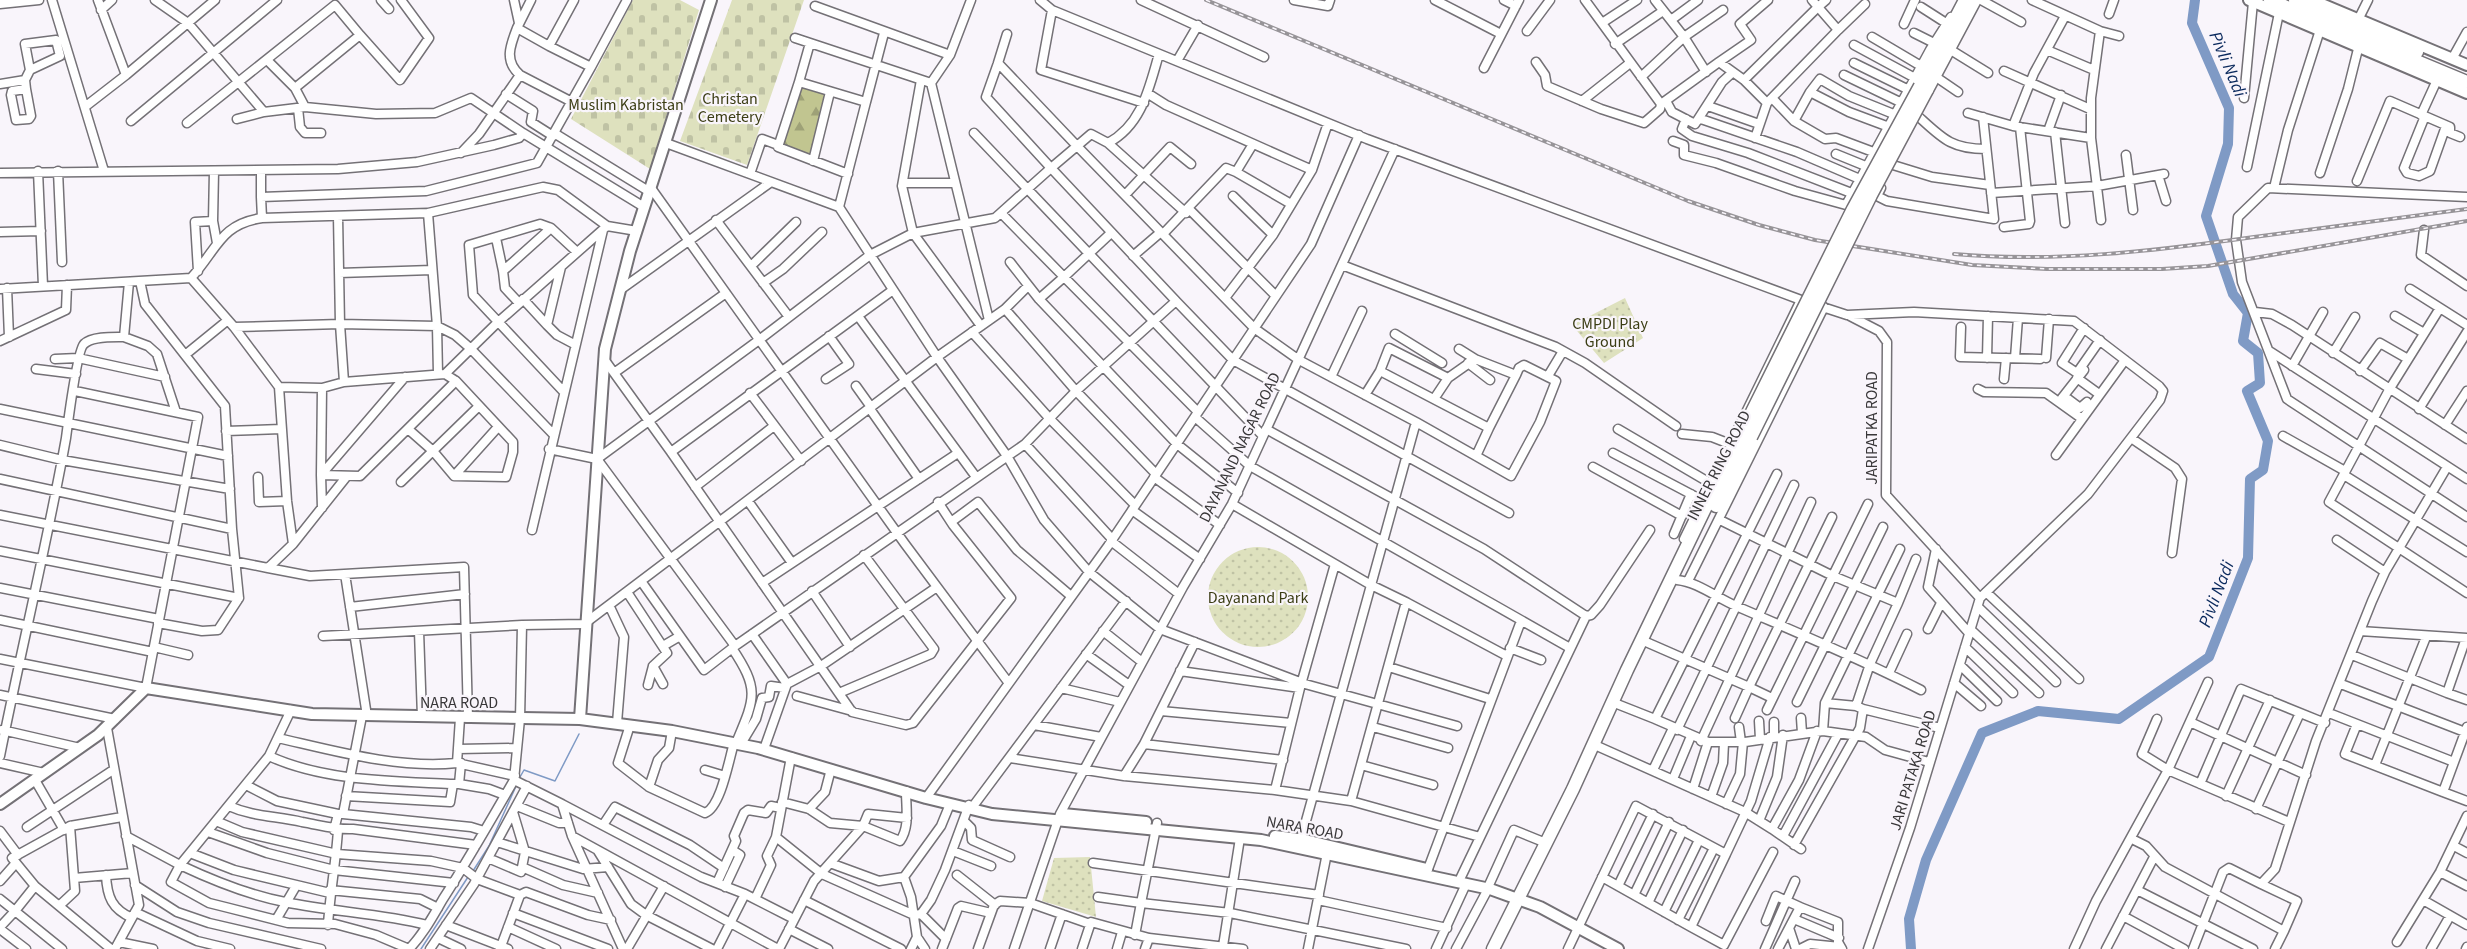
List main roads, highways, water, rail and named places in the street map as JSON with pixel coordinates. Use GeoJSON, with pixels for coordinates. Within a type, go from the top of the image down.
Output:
{"type":"FeatureCollection","features":[{"type":"Feature","properties":{"kind":"highway"},"geometry":{"type":"LineString","coordinates":[[2270,0],[2467,75]]}},
{"type":"Feature","properties":{"kind":"highway"},"geometry":{"type":"LineString","coordinates":[[2295,0],[2356,33],[2467,82]]}},
{"type":"Feature","properties":{"kind":"highway","name":"INNER RING ROAD"},"geometry":{"type":"LineString","coordinates":[[1500,949],[1521,897],[1686,541],[1746,435],[1870,195],[1918,86],[1957,15],[1973,1]]}},
{"type":"Feature","properties":{"kind":"highway","name":"INNER RING ROAD"},"geometry":{"type":"LineString","coordinates":[[1918,86],[1973,1]]}},
{"type":"Feature","properties":{"kind":"highway","name":"INNER RING ROAD"},"geometry":{"type":"LineString","coordinates":[[1493,949],[1597,746],[1646,642],[1683,581],[1746,435]]}},
{"type":"Feature","properties":{"kind":"main road"},"geometry":{"type":"LineString","coordinates":[[580,719],[584,624],[604,359],[619,290],[711,0]]}},
{"type":"Feature","properties":{"kind":"main road"},"geometry":{"type":"LineString","coordinates":[[2312,0],[2356,33],[2437,80],[2467,93]]}},
{"type":"Feature","properties":{"kind":"main road"},"geometry":{"type":"LineString","coordinates":[[2251,1],[2320,30],[2356,33],[2467,65]]}},
{"type":"Feature","properties":{"kind":"main road","name":"NARA ROAD"},"geometry":{"type":"LineString","coordinates":[[0,804],[106,728],[146,688],[291,710],[364,716],[580,719],[672,730],[764,749],[927,798],[965,806],[1157,827],[1301,839],[1428,869],[1463,881]]}},
{"type":"Feature","properties":{"kind":"main road","name":"NARA ROAD"},"geometry":{"type":"LineString","coordinates":[[1157,827],[1327,853],[1488,887],[1521,897],[1629,949]]}},
{"type":"Feature","properties":{"kind":"main road","name":"NARA ROAD"},"geometry":{"type":"LineString","coordinates":[[1580,924],[1618,949]]}},
{"type":"Feature","properties":{"kind":"waterway","name":"Pivli Nadi"},"geometry":{"type":"LineString","coordinates":[[1911,949],[1909,919],[1926,860],[1982,733],[2038,711],[2119,719],[2209,657],[2248,558],[2250,479],[2263,470],[2268,441],[2247,391],[2260,383],[2258,353],[2243,341],[2248,313],[2233,294],[2206,216],[2228,144],[2229,108],[2192,23],[2195,0]]}},
{"type":"Feature","properties":{"kind":"waterway"},"geometry":{"type":"LineString","coordinates":[[520,777],[524,770],[555,781],[579,734]]}},
{"type":"Feature","properties":{"kind":"waterway"},"geometry":{"type":"LineString","coordinates":[[473,871],[489,846],[517,784]]}},
{"type":"Feature","properties":{"kind":"waterway"},"geometry":{"type":"LineString","coordinates":[[421,949],[468,877]]}},
{"type":"Feature","properties":{"kind":"railway"},"geometry":{"type":"LineString","coordinates":[[1206,0],[1688,201],[1759,225],[1815,240],[1972,265],[2047,269],[2162,269],[2208,266],[2467,221]]}},
{"type":"Feature","properties":{"kind":"railway"},"geometry":{"type":"LineString","coordinates":[[1954,254],[2029,257],[2142,251],[2467,209]]}},
{"type":"Feature","properties":{"kind":"park label","name":"Muslim Kabristan"},"geometry":{"type":"Point","coordinates":[626,104]}},
{"type":"Feature","properties":{"kind":"park label","name":"Christan Cemetery"},"geometry":{"type":"Point","coordinates":[730,107]}},
{"type":"Feature","properties":{"kind":"park label","name":"CMPDI Play Ground"},"geometry":{"type":"Point","coordinates":[1610,332]}},
{"type":"Feature","properties":{"kind":"park label","name":"Dayanand Park"},"geometry":{"type":"Point","coordinates":[1258,597]}}]}
